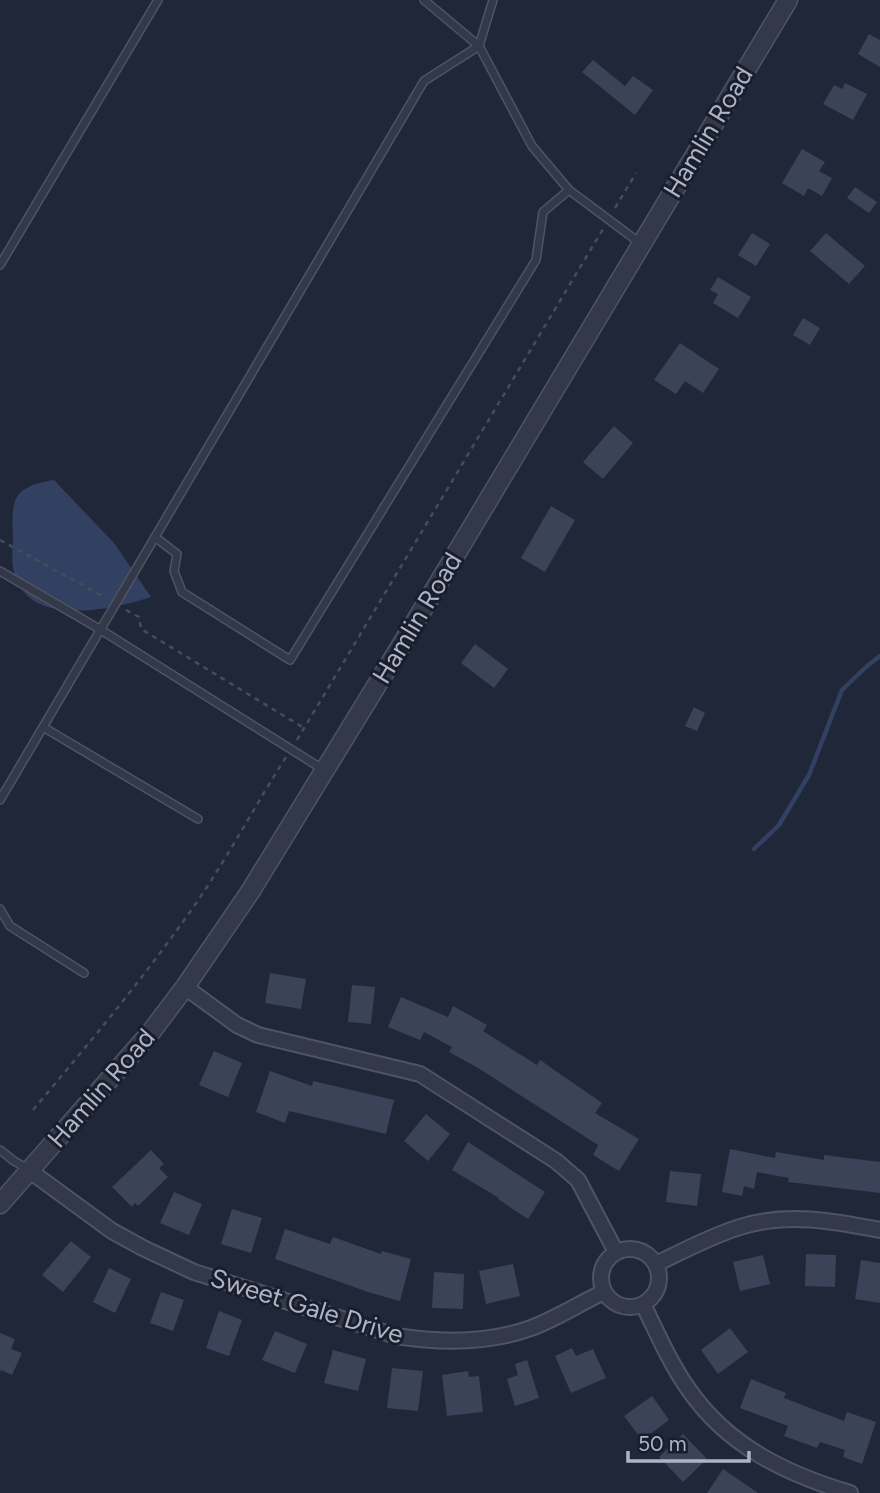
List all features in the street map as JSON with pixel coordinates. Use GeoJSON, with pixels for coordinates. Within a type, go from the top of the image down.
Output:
{"type":"FeatureCollection","features":[{"type":"Feature","properties":{"kind":"street","name":"Hamlin Road"},"geometry":{"type":"LineString","coordinates":[[0,1204],[114,1076],[185,987],[250,892],[478,519],[788,0]]}},
{"type":"Feature","properties":{"kind":"street"},"geometry":{"type":"LineString","coordinates":[[185,987],[237,1025],[258,1035],[420,1074],[556,1161],[578,1180],[616,1252]]}},
{"type":"Feature","properties":{"kind":"street","name":"Sweet Gale Drive"},"geometry":{"type":"LineString","coordinates":[[30,1171],[112,1231],[194,1272],[396,1336],[430,1341],[489,1340],[532,1328],[604,1292]]}},
{"type":"Feature","properties":{"kind":"street"},"geometry":{"type":"LineString","coordinates":[[656,1264],[713,1237],[742,1226],[768,1221],[826,1220],[880,1230]]}},
{"type":"Feature","properties":{"kind":"street"},"geometry":{"type":"LineString","coordinates":[[623,1249],[639,1250],[646,1253],[656,1264],[658,1287],[643,1304],[621,1306],[614,1303],[604,1292],[601,1270],[616,1252],[623,1249]]}},
{"type":"Feature","properties":{"kind":"street"},"geometry":{"type":"LineString","coordinates":[[643,1304],[672,1364],[709,1416],[750,1451],[780,1468],[850,1493]]}},
{"type":"Feature","properties":{"kind":"lane"},"geometry":{"type":"LineString","coordinates":[[0,265],[158,0]]}},
{"type":"Feature","properties":{"kind":"lane"},"geometry":{"type":"LineString","coordinates":[[424,0],[479,46],[532,146],[569,190],[641,244]]}},
{"type":"Feature","properties":{"kind":"lane"},"geometry":{"type":"LineString","coordinates":[[0,800],[424,81],[479,46],[493,0]]}},
{"type":"Feature","properties":{"kind":"lane"},"geometry":{"type":"LineString","coordinates":[[155,537],[177,554],[174,571],[182,592],[290,660],[536,260],[542,212],[569,190]]}},
{"type":"Feature","properties":{"kind":"lane"},"geometry":{"type":"LineString","coordinates":[[0,571],[101,630],[324,770]]}},
{"type":"Feature","properties":{"kind":"lane"},"geometry":{"type":"LineString","coordinates":[[43,727],[198,819]]}},
{"type":"Feature","properties":{"kind":"lane"},"geometry":{"type":"LineString","coordinates":[[0,909],[10,926],[84,974]]}},
{"type":"Feature","properties":{"kind":"lane"},"geometry":{"type":"LineString","coordinates":[[0,1150],[30,1171]]}},
{"type":"Feature","properties":{"kind":"path"},"geometry":{"type":"LineString","coordinates":[[613,211],[636,173]]}},
{"type":"Feature","properties":{"kind":"path"},"geometry":{"type":"LineString","coordinates":[[133,614],[139,617],[141,629],[303,730],[602,230]]}},
{"type":"Feature","properties":{"kind":"path"},"geometry":{"type":"LineString","coordinates":[[0,540],[104,596]]}},
{"type":"Feature","properties":{"kind":"path"},"geometry":{"type":"LineString","coordinates":[[33,1110],[104,1027],[150,966],[206,888],[281,765]]}},
{"type":"Feature","properties":{"kind":"water"},"geometry":{"type":"Polygon","coordinates":[[[54,480],[114,543],[151,597],[118,606],[79,611],[43,605],[28,596],[18,583],[13,567],[14,504],[19,494],[27,488],[54,480]]]}},
{"type":"Feature","properties":{"kind":"building"},"geometry":{"type":"Polygon","coordinates":[[[869,34],[880,40],[880,67],[858,54],[869,34]]]}},
{"type":"Feature","properties":{"kind":"building"},"geometry":{"type":"Polygon","coordinates":[[[593,60],[625,86],[633,76],[653,90],[635,115],[582,72],[593,60]]]}},
{"type":"Feature","properties":{"kind":"building"},"geometry":{"type":"Polygon","coordinates":[[[845,83],[867,94],[853,120],[823,104],[834,85],[842,89],[845,83]]]}},
{"type":"Feature","properties":{"kind":"building"},"geometry":{"type":"Polygon","coordinates":[[[802,149],[825,162],[819,171],[832,178],[822,196],[808,188],[804,196],[782,183],[802,149]]]}},
{"type":"Feature","properties":{"kind":"building"},"geometry":{"type":"Polygon","coordinates":[[[855,187],[877,202],[869,213],[847,198],[855,187]]]}},
{"type":"Feature","properties":{"kind":"building"},"geometry":{"type":"Polygon","coordinates":[[[752,233],[770,244],[756,266],[738,255],[752,233]]]}},
{"type":"Feature","properties":{"kind":"building"},"geometry":{"type":"Polygon","coordinates":[[[826,233],[865,266],[849,284],[810,251],[826,233]]]}},
{"type":"Feature","properties":{"kind":"building"},"geometry":{"type":"Polygon","coordinates":[[[718,277],[751,297],[738,318],[713,303],[718,294],[710,290],[718,277]]]}},
{"type":"Feature","properties":{"kind":"building"},"geometry":{"type":"Polygon","coordinates":[[[803,318],[820,328],[810,345],[793,335],[803,318]]]}},
{"type":"Feature","properties":{"kind":"building"},"geometry":{"type":"Polygon","coordinates":[[[680,343],[719,369],[703,393],[685,381],[676,394],[654,380],[680,343]]]}},
{"type":"Feature","properties":{"kind":"building"},"geometry":{"type":"Polygon","coordinates":[[[614,426],[633,443],[603,479],[583,462],[614,426]]]}},
{"type":"Feature","properties":{"kind":"building"},"geometry":{"type":"Polygon","coordinates":[[[551,506],[575,520],[545,572],[521,558],[551,506]]]}},
{"type":"Feature","properties":{"kind":"building"},"geometry":{"type":"Polygon","coordinates":[[[475,644],[508,669],[494,688],[461,663],[475,644]]]}},
{"type":"Feature","properties":{"kind":"building"},"geometry":{"type":"Polygon","coordinates":[[[694,707],[705,713],[697,731],[685,726],[694,707]]]}},
{"type":"Feature","properties":{"kind":"building"},"geometry":{"type":"Polygon","coordinates":[[[270,973],[306,979],[301,1009],[265,1003],[270,973]]]}},
{"type":"Feature","properties":{"kind":"building"},"geometry":{"type":"Polygon","coordinates":[[[352,985],[375,987],[371,1024],[348,1022],[352,985]]]}},
{"type":"Feature","properties":{"kind":"building"},"geometry":{"type":"Polygon","coordinates":[[[401,997],[448,1017],[453,1006],[487,1025],[483,1031],[537,1065],[540,1060],[602,1103],[595,1113],[639,1139],[619,1171],[593,1155],[598,1145],[449,1052],[452,1047],[424,1032],[420,1040],[388,1027],[401,997]]]}},
{"type":"Feature","properties":{"kind":"building"},"geometry":{"type":"Polygon","coordinates":[[[214,1051],[242,1063],[228,1097],[199,1085],[214,1051]]]}},
{"type":"Feature","properties":{"kind":"building"},"geometry":{"type":"Polygon","coordinates":[[[270,1071],[312,1086],[313,1081],[394,1100],[386,1134],[289,1111],[285,1123],[256,1112],[270,1071]]]}},
{"type":"Feature","properties":{"kind":"building"},"geometry":{"type":"Polygon","coordinates":[[[426,1114],[450,1134],[428,1161],[404,1141],[426,1114]]]}},
{"type":"Feature","properties":{"kind":"building"},"geometry":{"type":"Polygon","coordinates":[[[468,1142],[545,1192],[528,1219],[452,1170],[468,1142]]]}},
{"type":"Feature","properties":{"kind":"building"},"geometry":{"type":"Polygon","coordinates":[[[730,1149],[775,1158],[776,1152],[824,1160],[824,1155],[880,1162],[880,1193],[788,1182],[789,1178],[757,1172],[754,1189],[744,1186],[742,1196],[722,1192],[730,1149]]]}},
{"type":"Feature","properties":{"kind":"building"},"geometry":{"type":"Polygon","coordinates":[[[151,1150],[164,1164],[159,1168],[168,1177],[138,1206],[135,1203],[132,1207],[112,1187],[151,1150]]]}},
{"type":"Feature","properties":{"kind":"building"},"geometry":{"type":"Polygon","coordinates":[[[670,1171],[701,1174],[697,1206],[666,1202],[670,1171]]]}},
{"type":"Feature","properties":{"kind":"building"},"geometry":{"type":"Polygon","coordinates":[[[174,1192],[202,1204],[189,1235],[160,1223],[174,1192]]]}},
{"type":"Feature","properties":{"kind":"building"},"geometry":{"type":"Polygon","coordinates":[[[232,1209],[262,1218],[251,1253],[221,1244],[232,1209]]]}},
{"type":"Feature","properties":{"kind":"building"},"geometry":{"type":"Polygon","coordinates":[[[285,1229],[330,1244],[333,1237],[381,1254],[382,1251],[411,1259],[400,1301],[275,1259],[285,1229]]]}},
{"type":"Feature","properties":{"kind":"building"},"geometry":{"type":"Polygon","coordinates":[[[71,1241],[91,1257],[63,1292],[42,1275],[71,1241]]]}},
{"type":"Feature","properties":{"kind":"building"},"geometry":{"type":"Polygon","coordinates":[[[806,1254],[836,1255],[835,1287],[805,1286],[806,1254]]]}},
{"type":"Feature","properties":{"kind":"building"},"geometry":{"type":"Polygon","coordinates":[[[763,1255],[770,1284],[740,1291],[733,1262],[763,1255]]]}},
{"type":"Feature","properties":{"kind":"building"},"geometry":{"type":"Polygon","coordinates":[[[861,1260],[880,1263],[880,1303],[855,1299],[861,1260]]]}},
{"type":"Feature","properties":{"kind":"building"},"geometry":{"type":"Polygon","coordinates":[[[513,1264],[520,1296],[486,1304],[479,1271],[513,1264]]]}},
{"type":"Feature","properties":{"kind":"building"},"geometry":{"type":"Polygon","coordinates":[[[109,1268],[131,1279],[115,1313],[93,1302],[109,1268]]]}},
{"type":"Feature","properties":{"kind":"building"},"geometry":{"type":"Polygon","coordinates":[[[434,1272],[464,1274],[463,1309],[432,1308],[434,1272]]]}},
{"type":"Feature","properties":{"kind":"building"},"geometry":{"type":"Polygon","coordinates":[[[161,1292],[184,1300],[173,1331],[150,1323],[161,1292]]]}},
{"type":"Feature","properties":{"kind":"building"},"geometry":{"type":"Polygon","coordinates":[[[219,1311],[242,1320],[229,1356],[206,1348],[219,1311]]]}},
{"type":"Feature","properties":{"kind":"building"},"geometry":{"type":"Polygon","coordinates":[[[730,1328],[748,1352],[718,1374],[701,1350],[730,1328]]]}},
{"type":"Feature","properties":{"kind":"building"},"geometry":{"type":"Polygon","coordinates":[[[275,1331],[307,1344],[295,1373],[262,1360],[275,1331]]]}},
{"type":"Feature","properties":{"kind":"building"},"geometry":{"type":"Polygon","coordinates":[[[0,1333],[15,1339],[11,1349],[22,1353],[12,1375],[1,1370],[0,1373],[0,1333]]]}},
{"type":"Feature","properties":{"kind":"building"},"geometry":{"type":"Polygon","coordinates":[[[572,1348],[576,1356],[593,1349],[606,1378],[571,1393],[555,1356],[572,1348]]]}},
{"type":"Feature","properties":{"kind":"building"},"geometry":{"type":"Polygon","coordinates":[[[333,1350],[366,1359],[358,1391],[324,1383],[333,1350]]]}},
{"type":"Feature","properties":{"kind":"building"},"geometry":{"type":"Polygon","coordinates":[[[527,1360],[539,1398],[515,1406],[507,1379],[518,1375],[515,1364],[527,1360]]]}},
{"type":"Feature","properties":{"kind":"building"},"geometry":{"type":"Polygon","coordinates":[[[392,1368],[423,1371],[418,1411],[387,1408],[392,1368]]]}},
{"type":"Feature","properties":{"kind":"building"},"geometry":{"type":"Polygon","coordinates":[[[468,1371],[469,1377],[479,1376],[483,1412],[447,1416],[442,1375],[468,1371]]]}},
{"type":"Feature","properties":{"kind":"building"},"geometry":{"type":"Polygon","coordinates":[[[751,1379],[786,1393],[784,1398],[844,1421],[847,1412],[876,1422],[862,1464],[843,1457],[845,1450],[820,1442],[817,1448],[784,1436],[788,1426],[740,1408],[751,1379]]]}},
{"type":"Feature","properties":{"kind":"building"},"geometry":{"type":"Polygon","coordinates":[[[652,1396],[669,1420],[642,1440],[624,1416],[652,1396]]]}},
{"type":"Feature","properties":{"kind":"building"},"geometry":{"type":"Polygon","coordinates":[[[683,1434],[707,1459],[683,1482],[659,1457],[683,1434]]]}},
{"type":"Feature","properties":{"kind":"building"},"geometry":{"type":"Polygon","coordinates":[[[723,1469],[758,1493],[707,1493],[723,1469]]]}},
{"type":"Feature","properties":{"kind":"waterway"},"geometry":{"type":"LineString","coordinates":[[754,849],[779,825],[809,775],[842,690],[880,656]]}}]}
